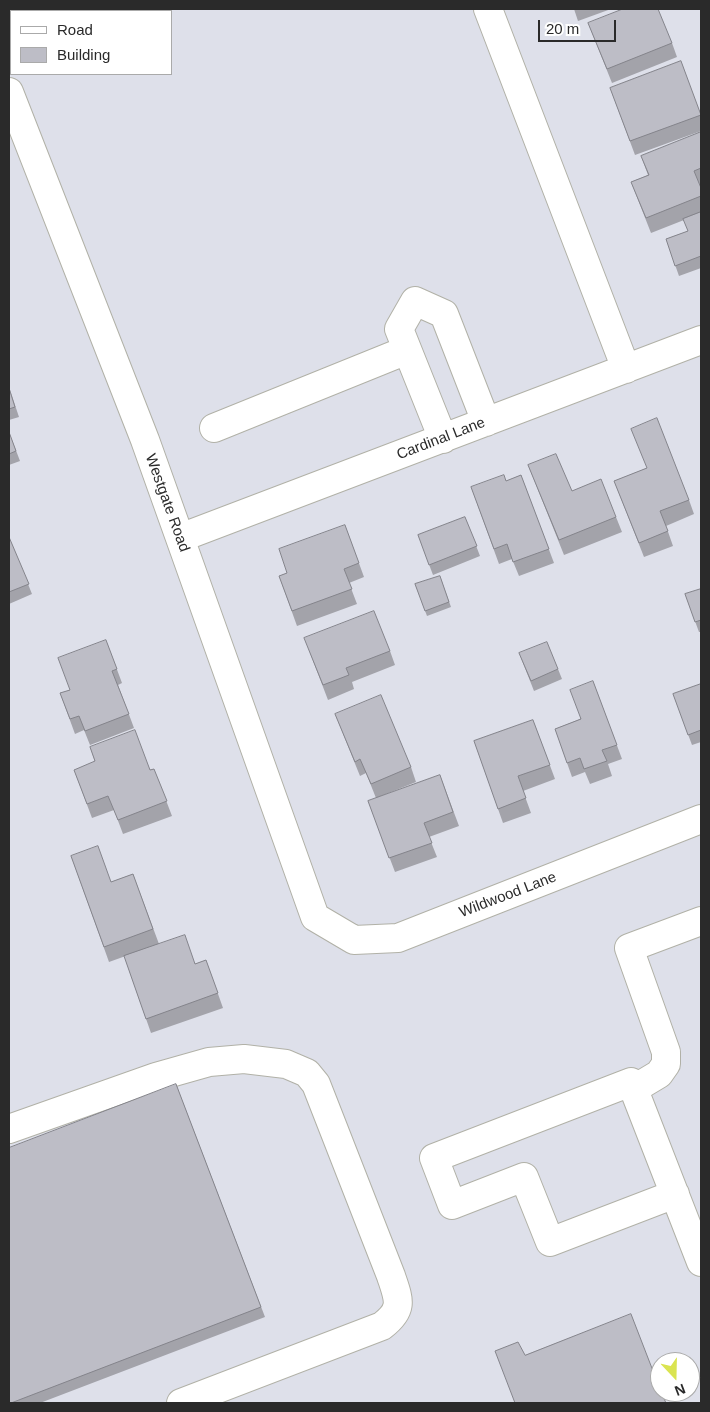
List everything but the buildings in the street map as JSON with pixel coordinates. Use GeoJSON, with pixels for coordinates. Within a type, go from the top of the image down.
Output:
{"type":"FeatureCollection","features":[{"type":"Feature","properties":{"kind":"street"},"geometry":{"type":"LineString","coordinates":[[488,9],[626,369]]}},
{"type":"Feature","properties":{"kind":"street","name":"Westgate Road"},"geometry":{"type":"LineString","coordinates":[[9,92],[144,440],[315,917]]}},
{"type":"Feature","properties":{"kind":"street"},"geometry":{"type":"LineString","coordinates":[[443,439],[398,329],[415,301],[444,314],[486,422]]}},
{"type":"Feature","properties":{"kind":"street","name":"Cardinal Lane"},"geometry":{"type":"LineString","coordinates":[[180,538],[701,340]]}},
{"type":"Feature","properties":{"kind":"street"},"geometry":{"type":"LineString","coordinates":[[214,428],[407,350]]}},
{"type":"Feature","properties":{"kind":"street","name":"Wildwood Lane"},"geometry":{"type":"LineString","coordinates":[[315,917],[354,940],[398,938],[701,819]]}},
{"type":"Feature","properties":{"kind":"street"},"geometry":{"type":"LineString","coordinates":[[634,1089],[659,1074],[666,1064],[666,1052],[629,948],[701,921]]}},
{"type":"Feature","properties":{"kind":"street"},"geometry":{"type":"LineString","coordinates":[[9,1129],[156,1077],[209,1062],[244,1059],[286,1064],[307,1073],[316,1084],[391,1276],[398,1296],[398,1308],[391,1319],[382,1326],[181,1403]]}},
{"type":"Feature","properties":{"kind":"street"},"geometry":{"type":"LineString","coordinates":[[675,1194],[550,1242],[524,1177],[452,1204],[434,1158],[632,1082],[634,1089],[675,1194],[701,1262]]}}]}
